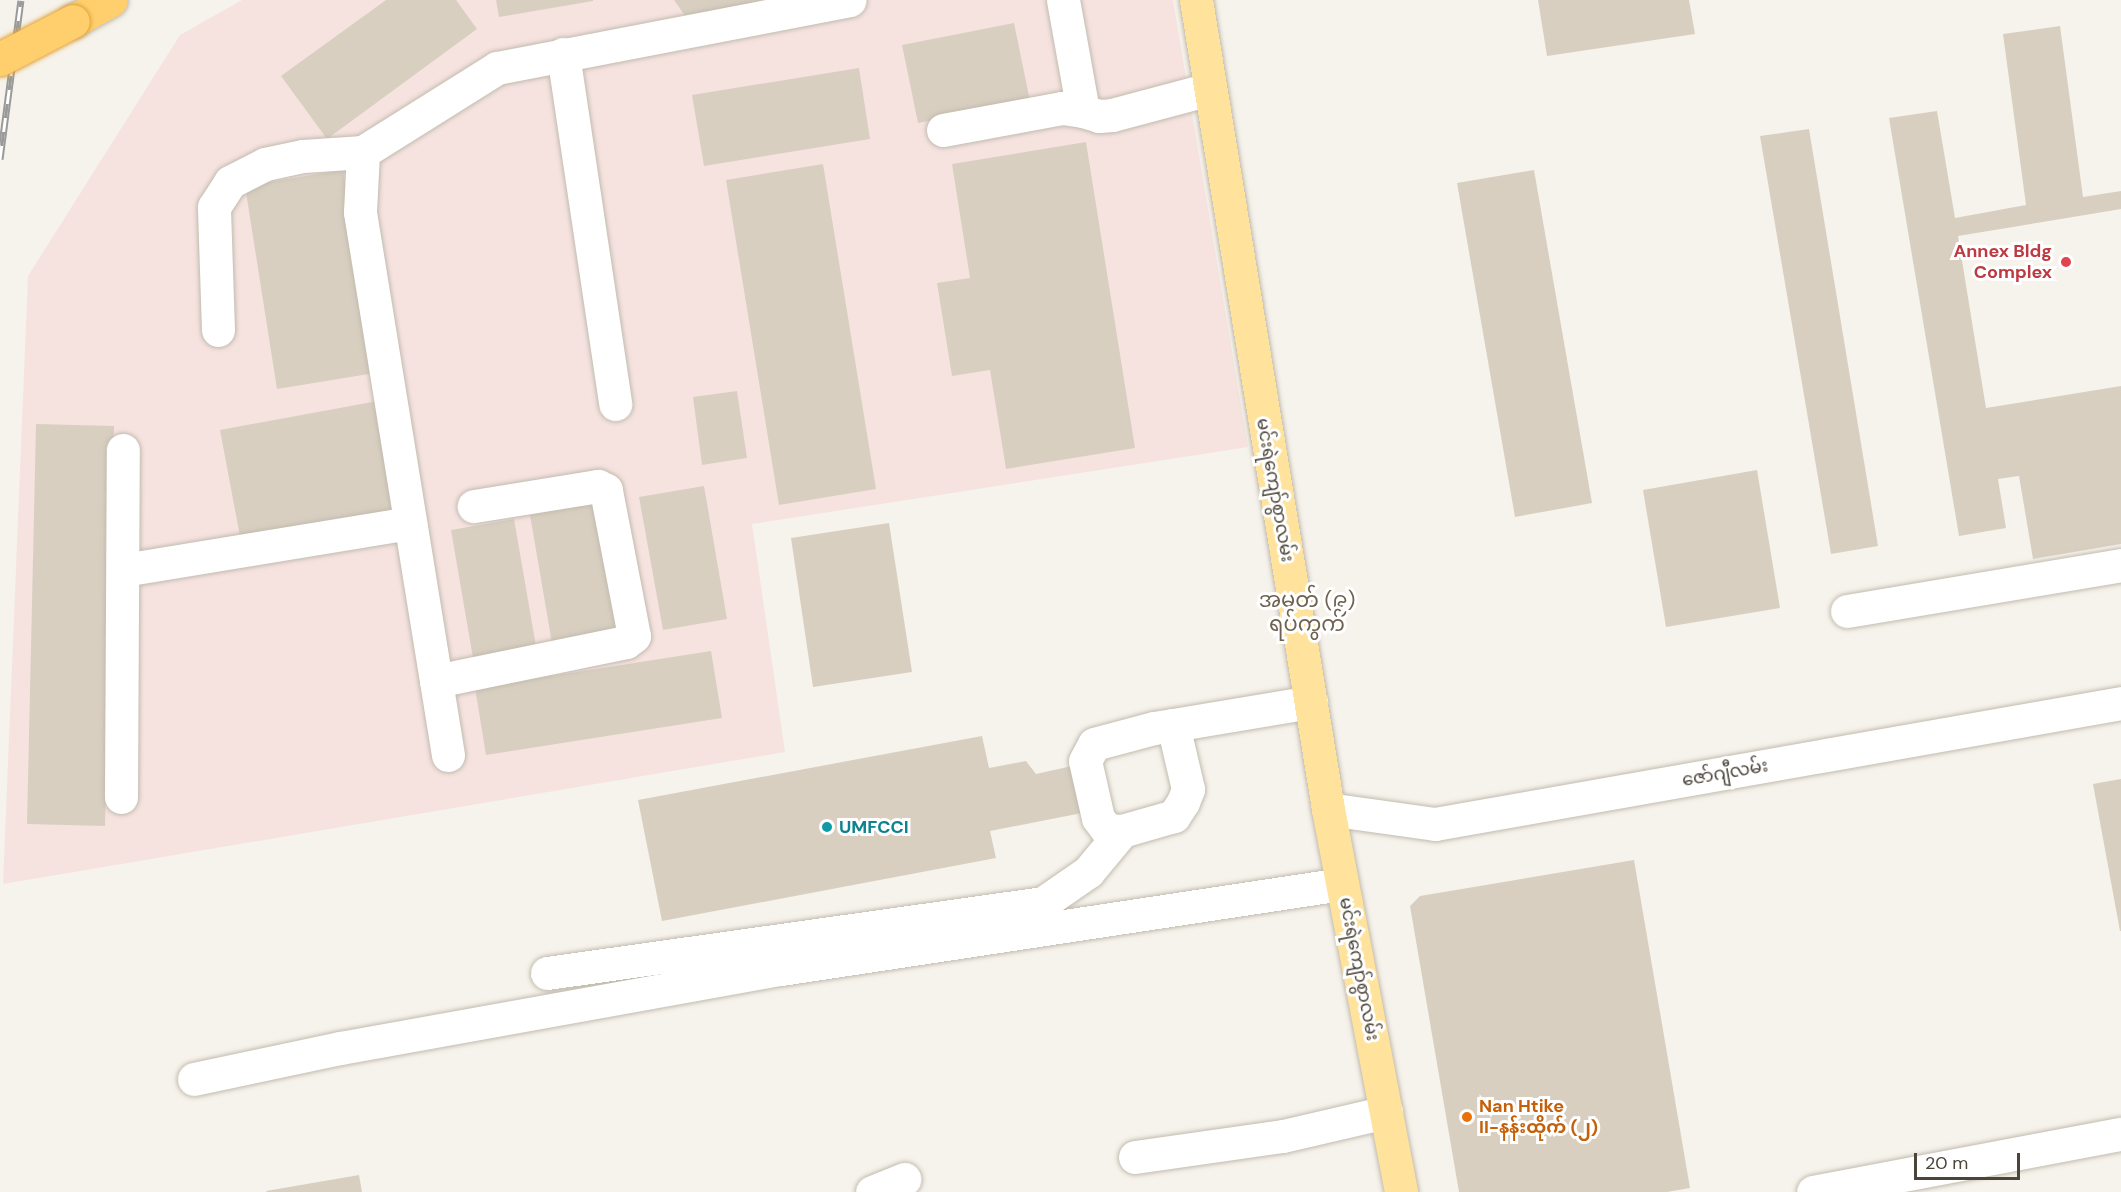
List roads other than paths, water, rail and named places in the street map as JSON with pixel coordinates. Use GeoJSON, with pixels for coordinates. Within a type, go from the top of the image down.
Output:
{"type":"FeatureCollection","features":[{"type":"Feature","properties":{"kind":"highway"},"geometry":{"type":"LineString","coordinates":[[0,59],[111,0]]}},
{"type":"Feature","properties":{"kind":"main road","name":"မင်းရဲကျော်စွာလမ်း"},"geometry":{"type":"LineString","coordinates":[[1196,0],[1328,809],[1401,1192]]}},
{"type":"Feature","properties":{"kind":"street"},"geometry":{"type":"LineString","coordinates":[[218,330],[214,207],[230,182],[265,164],[363,152],[497,68],[850,0]]}},
{"type":"Feature","properties":{"kind":"street"},"geometry":{"type":"LineString","coordinates":[[1063,0],[1083,111]]}},
{"type":"Feature","properties":{"kind":"street"},"geometry":{"type":"LineString","coordinates":[[562,54],[615,404]]}},
{"type":"Feature","properties":{"kind":"street"},"geometry":{"type":"LineString","coordinates":[[943,130],[1062,108],[1099,116],[1112,115],[1210,88]]}},
{"type":"Feature","properties":{"kind":"street"},"geometry":{"type":"LineString","coordinates":[[363,152],[360,212],[448,755]]}},
{"type":"Feature","properties":{"kind":"street"},"geometry":{"type":"LineString","coordinates":[[121,797],[123,450]]}},
{"type":"Feature","properties":{"kind":"street"},"geometry":{"type":"LineString","coordinates":[[436,681],[626,642],[634,636],[606,490],[598,486],[474,506]]}},
{"type":"Feature","properties":{"kind":"street"},"geometry":{"type":"LineString","coordinates":[[123,570],[410,523]]}},
{"type":"Feature","properties":{"kind":"street"},"geometry":{"type":"LineString","coordinates":[[1847,611],[2121,565]]}},
{"type":"Feature","properties":{"kind":"street"},"geometry":{"type":"LineString","coordinates":[[1173,725],[1188,789],[1183,802],[1174,816],[1122,831],[1107,830],[1098,818],[1085,761],[1094,744],[1173,725],[1311,702]]}},
{"type":"Feature","properties":{"kind":"street","name":"ဇော်ဂျီလမ်း"},"geometry":{"type":"LineString","coordinates":[[1328,809],[1435,824],[2121,703]]}},
{"type":"Feature","properties":{"kind":"street"},"geometry":{"type":"LineString","coordinates":[[548,973],[1043,903],[1088,872],[1122,831]]}},
{"type":"Feature","properties":{"kind":"street"},"geometry":{"type":"LineString","coordinates":[[194,1078],[340,1048],[781,969],[1342,884]]}},
{"type":"Feature","properties":{"kind":"street"},"geometry":{"type":"LineString","coordinates":[[1135,1157],[1282,1136],[1386,1112]]}},
{"type":"Feature","properties":{"kind":"street"},"geometry":{"type":"LineString","coordinates":[[1813,1192],[2121,1134]]}},
{"type":"Feature","properties":{"kind":"street"},"geometry":{"type":"LineString","coordinates":[[872,1192],[905,1179]]}},
{"type":"Feature","properties":{"kind":"railway"},"geometry":{"type":"LineString","coordinates":[[0,159],[21,0]]}},
{"type":"Feature","properties":{"kind":"place","name":"Annex Bldg Complex"},"geometry":{"type":"Point","coordinates":[2066,262]}},
{"type":"Feature","properties":{"kind":"place","name":"UMFCCI"},"geometry":{"type":"Point","coordinates":[827,827]}},
{"type":"Feature","properties":{"kind":"place","name":"Nan Htike II-နန်းထိုက် (၂)"},"geometry":{"type":"Point","coordinates":[1467,1117]}},
{"type":"Feature","properties":{"kind":"district","name":"အမှတ် (၉) ရပ်ကွက်"},"geometry":{"type":"Point","coordinates":[1307,612]}}]}
